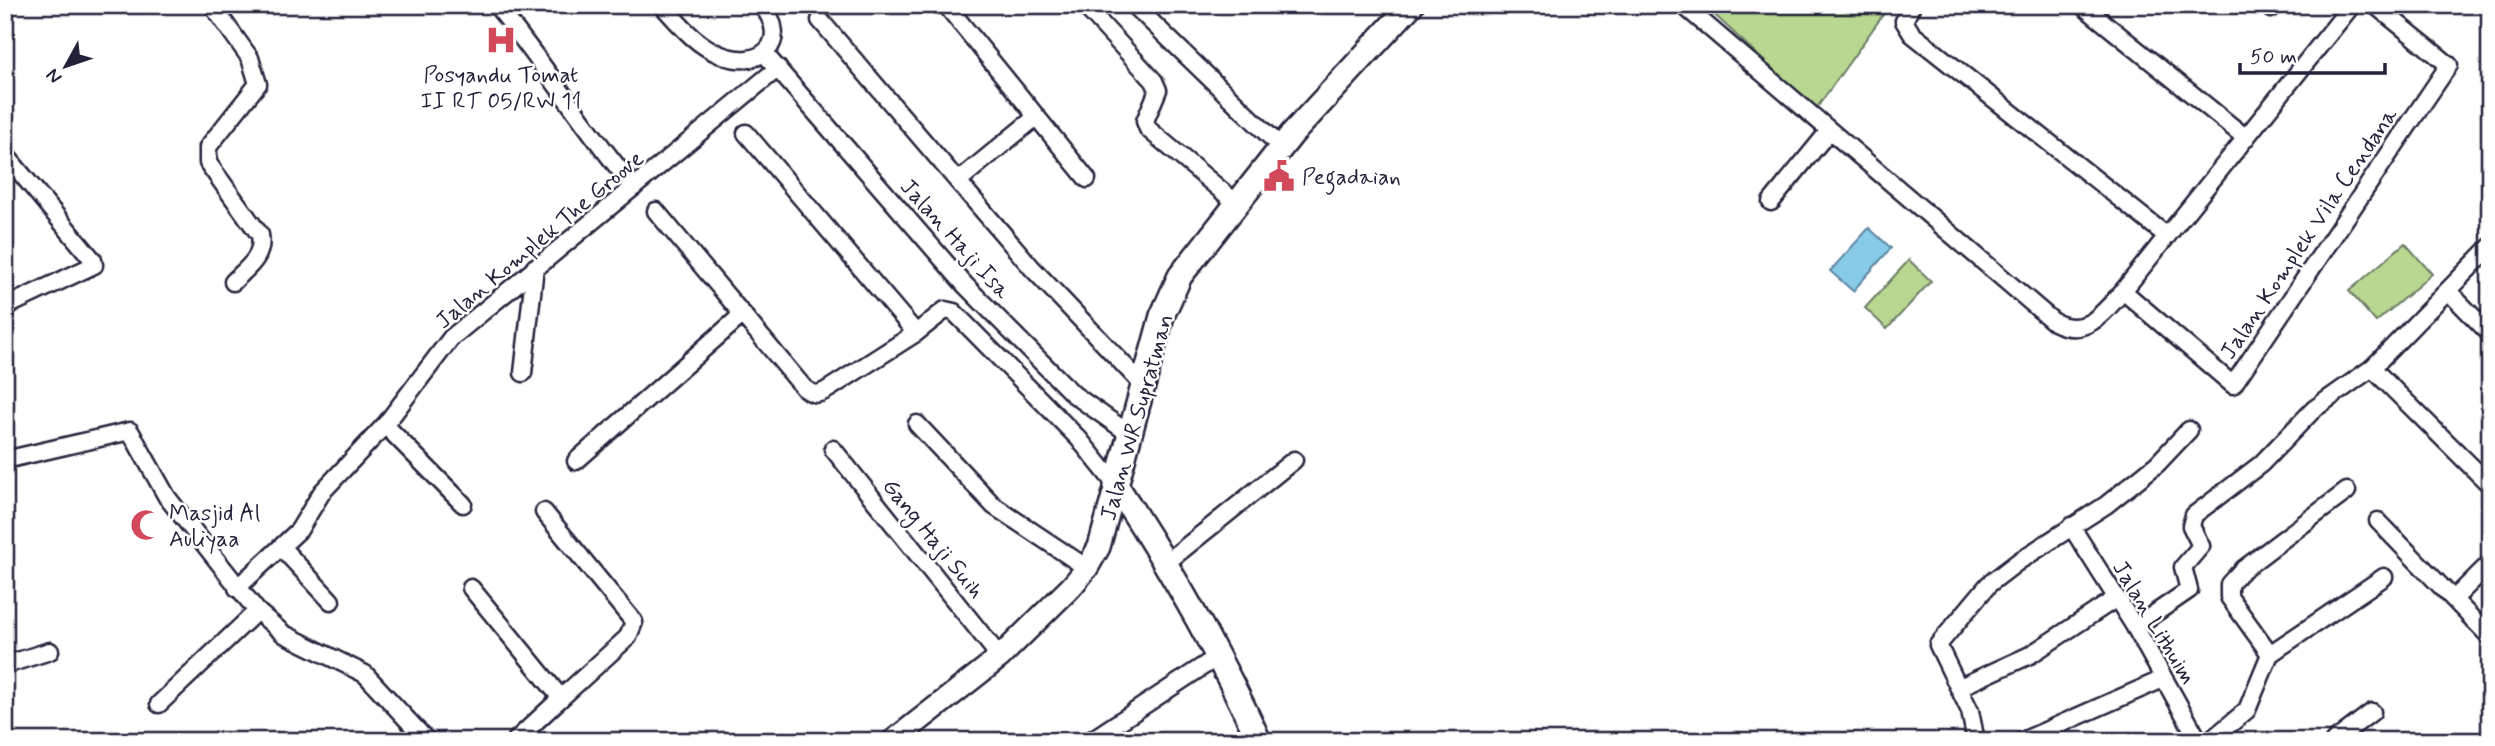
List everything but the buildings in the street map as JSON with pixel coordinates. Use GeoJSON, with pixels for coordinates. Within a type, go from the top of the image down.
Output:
{"type":"FeatureCollection","features":[{"type":"Feature","properties":{"kind":"main road","name":"Jalan WR Supratman"},"geometry":{"type":"LineString","coordinates":[[1116,485],[1169,298],[1180,276],[1235,202],[1281,147],[1411,5]]}},
{"type":"Feature","properties":{"kind":"main road"},"geometry":{"type":"LineString","coordinates":[[1116,485],[1167,562],[1220,655],[1259,741]]}},
{"type":"Feature","properties":{"kind":"street"},"geometry":{"type":"LineString","coordinates":[[212,5],[250,58],[258,84],[208,147],[206,156],[208,163],[260,235],[263,248],[260,256],[233,282]]}},
{"type":"Feature","properties":{"kind":"street"},"geometry":{"type":"LineString","coordinates":[[496,5],[533,49],[573,110],[634,187]]}},
{"type":"Feature","properties":{"kind":"street"},"geometry":{"type":"LineString","coordinates":[[663,5],[707,49],[735,59],[764,53],[776,33],[773,19],[762,5]]}},
{"type":"Feature","properties":{"kind":"street"},"geometry":{"type":"LineString","coordinates":[[946,5],[1087,179]]}},
{"type":"Feature","properties":{"kind":"street"},"geometry":{"type":"LineString","coordinates":[[1084,5],[1154,82],[1158,90],[1145,121],[1148,129],[1235,202]]}},
{"type":"Feature","properties":{"kind":"street"},"geometry":{"type":"LineString","coordinates":[[1134,5],[1281,147]]}},
{"type":"Feature","properties":{"kind":"street"},"geometry":{"type":"LineString","coordinates":[[1683,5],[2054,322],[2076,329],[2087,326],[2123,291],[2352,5]]}},
{"type":"Feature","properties":{"kind":"street"},"geometry":{"type":"LineString","coordinates":[[1912,5],[1904,21],[1912,34],[2166,236]]}},
{"type":"Feature","properties":{"kind":"street"},"geometry":{"type":"LineString","coordinates":[[2082,5],[2246,138]]}},
{"type":"Feature","properties":{"kind":"street"},"geometry":{"type":"LineString","coordinates":[[2266,5],[2271,9],[2274,5]]}},
{"type":"Feature","properties":{"kind":"street","name":"Jalan Komplek Vila Cendana"},"geometry":{"type":"LineString","coordinates":[[2123,291],[2233,385],[2449,65],[2375,5]]}},
{"type":"Feature","properties":{"kind":"street"},"geometry":{"type":"LineString","coordinates":[[820,20],[1032,268],[1144,386]]}},
{"type":"Feature","properties":{"kind":"street","name":"Jalan Haji Isa"},"geometry":{"type":"LineString","coordinates":[[764,53],[965,285],[1073,394],[1131,435]]}},
{"type":"Feature","properties":{"kind":"street","name":"Jalan Komplek The Groove"},"geometry":{"type":"LineString","coordinates":[[237,588],[299,530],[327,486],[385,425],[451,338],[778,68]]}},
{"type":"Feature","properties":{"kind":"street"},"geometry":{"type":"LineString","coordinates":[[958,181],[1036,117]]}},
{"type":"Feature","properties":{"kind":"street"},"geometry":{"type":"LineString","coordinates":[[1771,202],[1829,131]]}},
{"type":"Feature","properties":{"kind":"street"},"geometry":{"type":"LineString","coordinates":[[746,133],[916,333]]}},
{"type":"Feature","properties":{"kind":"street"},"geometry":{"type":"LineString","coordinates":[[5,154],[93,260],[94,265],[5,307]]}},
{"type":"Feature","properties":{"kind":"street"},"geometry":{"type":"LineString","coordinates":[[656,212],[804,388],[817,394],[916,333],[945,310],[954,312],[1079,439],[1116,485]]}},
{"type":"Feature","properties":{"kind":"street"},"geometry":{"type":"LineString","coordinates":[[2135,626],[2189,590],[2183,567],[2201,547],[2192,526],[2194,515],[2261,464],[2290,431],[2329,397],[2372,368],[2490,247]]}},
{"type":"Feature","properties":{"kind":"street"},"geometry":{"type":"LineString","coordinates":[[523,373],[536,267]]}},
{"type":"Feature","properties":{"kind":"street"},"geometry":{"type":"LineString","coordinates":[[2448,291],[2490,334]]}},
{"type":"Feature","properties":{"kind":"street"},"geometry":{"type":"LineString","coordinates":[[576,461],[743,314]]}},
{"type":"Feature","properties":{"kind":"street"},"geometry":{"type":"LineString","coordinates":[[2372,368],[2490,485]]}},
{"type":"Feature","properties":{"kind":"street"},"geometry":{"type":"LineString","coordinates":[[917,424],[994,506],[1087,568]]}},
{"type":"Feature","properties":{"kind":"street"},"geometry":{"type":"LineString","coordinates":[[385,425],[464,504]]}},
{"type":"Feature","properties":{"kind":"street"},"geometry":{"type":"LineString","coordinates":[[1976,741],[1970,711],[1938,645],[1989,584],[2131,486],[2189,430]]}},
{"type":"Feature","properties":{"kind":"street"},"geometry":{"type":"LineString","coordinates":[[5,460],[130,431],[167,498],[257,611],[284,634],[365,674],[427,741]]}},
{"type":"Feature","properties":{"kind":"street","name":"Gang Haji Suih"},"geometry":{"type":"LineString","coordinates":[[833,449],[999,657]]}},
{"type":"Feature","properties":{"kind":"street"},"geometry":{"type":"LineString","coordinates":[[1167,562],[1294,460]]}},
{"type":"Feature","properties":{"kind":"street","name":"Jalan WR Supratman"},"geometry":{"type":"LineString","coordinates":[[893,741],[999,657],[1087,568],[1105,530],[1116,485]]}},
{"type":"Feature","properties":{"kind":"street"},"geometry":{"type":"LineString","coordinates":[[2270,654],[2229,597],[2229,584],[2241,571],[2347,491]]}},
{"type":"Feature","properties":{"kind":"street"},"geometry":{"type":"LineString","coordinates":[[515,741],[628,637],[634,622],[544,512]]}},
{"type":"Feature","properties":{"kind":"street"},"geometry":{"type":"LineString","coordinates":[[2378,521],[2490,637]]}},
{"type":"Feature","properties":{"kind":"street","name":"Jalan Lithuim"},"geometry":{"type":"LineString","coordinates":[[2071,526],[2115,599],[2135,626],[2199,741]]}},
{"type":"Feature","properties":{"kind":"street"},"geometry":{"type":"LineString","coordinates":[[282,548],[331,601]]}},
{"type":"Feature","properties":{"kind":"street"},"geometry":{"type":"LineString","coordinates":[[2454,599],[2490,562]]}},
{"type":"Feature","properties":{"kind":"street"},"geometry":{"type":"LineString","coordinates":[[2210,741],[2246,710],[2270,654],[2384,576]]}},
{"type":"Feature","properties":{"kind":"street"},"geometry":{"type":"LineString","coordinates":[[471,589],[561,698]]}},
{"type":"Feature","properties":{"kind":"street"},"geometry":{"type":"LineString","coordinates":[[1960,687],[2029,656],[2115,599]]}},
{"type":"Feature","properties":{"kind":"street"},"geometry":{"type":"LineString","coordinates":[[159,704],[257,611]]}},
{"type":"Feature","properties":{"kind":"street"},"geometry":{"type":"LineString","coordinates":[[5,665],[50,651]]}},
{"type":"Feature","properties":{"kind":"street"},"geometry":{"type":"LineString","coordinates":[[1090,741],[1220,655]]}},
{"type":"Feature","properties":{"kind":"street"},"geometry":{"type":"LineString","coordinates":[[2022,741],[2163,679]]}},
{"type":"Feature","properties":{"kind":"street"},"geometry":{"type":"LineString","coordinates":[[2334,741],[2372,712]]}},
{"type":"Feature","properties":{"kind":"green space"},"geometry":{"type":"Polygon","coordinates":[[[1704,5],[1890,5],[1816,109],[1704,5]]]}},
{"type":"Feature","properties":{"kind":"green space"},"geometry":{"type":"Polygon","coordinates":[[[2405,243],[2432,274],[2376,322],[2349,291],[2405,243]]]}},
{"type":"Feature","properties":{"kind":"green space"},"geometry":{"type":"Polygon","coordinates":[[[1909,260],[1931,281],[1887,329],[1865,308],[1909,260]]]}},
{"type":"Feature","properties":{"kind":"water"},"geometry":{"type":"Polygon","coordinates":[[[1869,228],[1891,248],[1853,291],[1830,271],[1869,228]]]}},
{"type":"Feature","properties":{"kind":"place","name":"Posyandu Tomat II RT 05/RW 11"},"geometry":{"type":"Point","coordinates":[501,40]}},
{"type":"Feature","properties":{"kind":"place","name":"Pegadaian"},"geometry":{"type":"Point","coordinates":[1279,176]}},
{"type":"Feature","properties":{"kind":"place","name":"Masjid Al Auliyaa"},"geometry":{"type":"Point","coordinates":[146,525]}}]}
